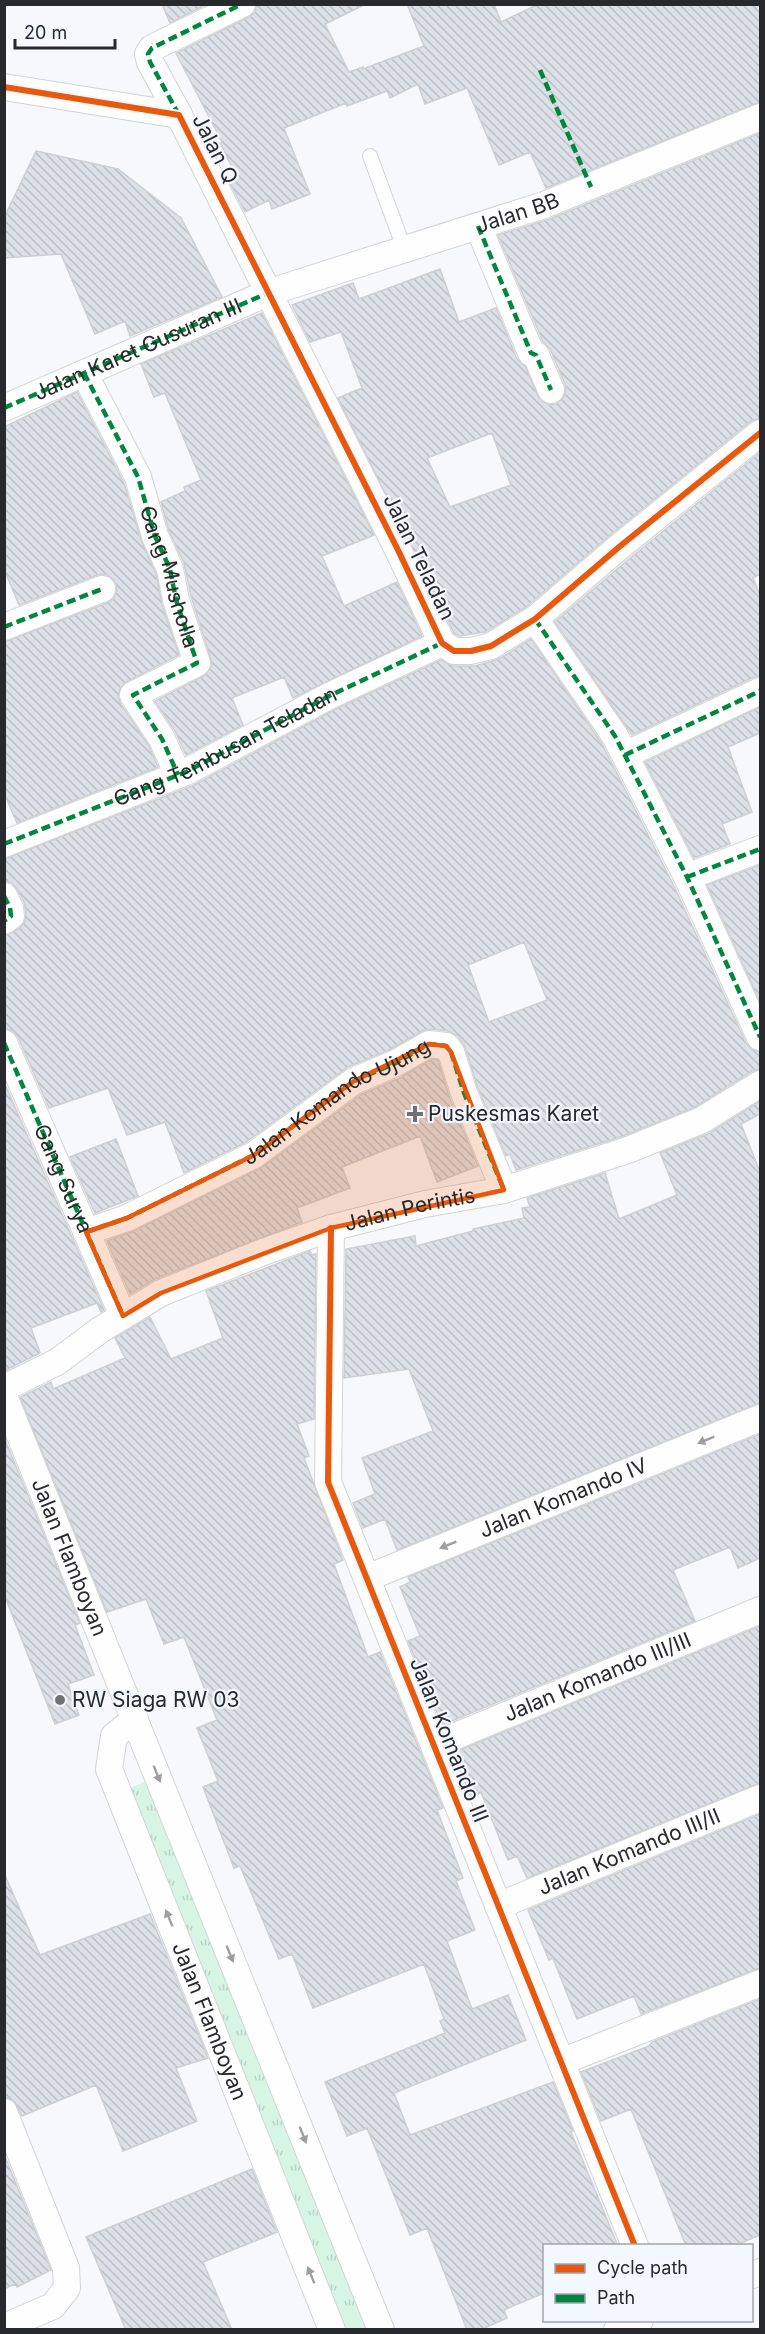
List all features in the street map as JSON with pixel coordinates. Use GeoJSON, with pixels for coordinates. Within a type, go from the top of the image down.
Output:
{"type":"FeatureCollection","features":[{"type":"Feature","properties":{"kind":"street"},"geometry":{"type":"LineString","coordinates":[[179,115],[150,62],[148,54],[152,48],[242,4]]}},
{"type":"Feature","properties":{"kind":"street","name":"Jalan Q"},"geometry":{"type":"LineString","coordinates":[[4,87],[179,115],[270,292]]}},
{"type":"Feature","properties":{"kind":"street","name":"Jalan BB"},"geometry":{"type":"LineString","coordinates":[[270,292],[544,205],[760,117]]}},
{"type":"Feature","properties":{"kind":"street"},"geometry":{"type":"LineString","coordinates":[[478,226],[531,353],[536,355],[551,390]]}},
{"type":"Feature","properties":{"kind":"street","name":"Jalan Karet Gusuran III"},"geometry":{"type":"LineString","coordinates":[[4,408],[270,292]]}},
{"type":"Feature","properties":{"kind":"street","name":"Jalan Teladan"},"geometry":{"type":"LineString","coordinates":[[270,292],[399,550],[442,643],[454,651],[471,651],[491,646],[535,619],[619,547],[760,433]]}},
{"type":"Feature","properties":{"kind":"street","name":"Gang Musholla"},"geometry":{"type":"LineString","coordinates":[[84,373],[138,477],[155,536],[170,569],[176,600],[197,663],[133,693],[162,739],[178,775]]}},
{"type":"Feature","properties":{"kind":"street"},"geometry":{"type":"LineString","coordinates":[[4,627],[102,589]]}},
{"type":"Feature","properties":{"kind":"street"},"geometry":{"type":"LineString","coordinates":[[535,619],[615,736],[687,877],[760,1037]]}},
{"type":"Feature","properties":{"kind":"street","name":"Gang Tembusan Teladan"},"geometry":{"type":"LineString","coordinates":[[4,844],[178,775],[329,696],[442,643]]}},
{"type":"Feature","properties":{"kind":"street"},"geometry":{"type":"LineString","coordinates":[[625,755],[760,692]]}},
{"type":"Feature","properties":{"kind":"street"},"geometry":{"type":"LineString","coordinates":[[687,877],[760,849]]}},
{"type":"Feature","properties":{"kind":"street"},"geometry":{"type":"LineString","coordinates":[[4,896],[11,916],[4,921]]}},
{"type":"Feature","properties":{"kind":"street","name":"Gang Surya"},"geometry":{"type":"LineString","coordinates":[[4,1043],[123,1316]]}},
{"type":"Feature","properties":{"kind":"street","name":"Jalan Komando Ujung"},"geometry":{"type":"LineString","coordinates":[[86,1232],[127,1218],[254,1155],[354,1081],[396,1063],[429,1044],[446,1046],[452,1052],[464,1093],[504,1190]]}},
{"type":"Feature","properties":{"kind":"street","name":"Jalan Perintis"},"geometry":{"type":"LineString","coordinates":[[4,1388],[57,1362],[100,1329],[161,1293],[262,1252],[332,1228],[425,1204],[504,1190],[627,1150],[702,1120],[760,1084]]}},
{"type":"Feature","properties":{"kind":"street","name":"Jalan Komando III"},"geometry":{"type":"LineString","coordinates":[[332,1228],[328,1482],[634,2244]]}},
{"type":"Feature","properties":{"kind":"street","name":"Jalan Flamboyan"},"geometry":{"type":"LineString","coordinates":[[4,1396],[381,2330]]}},
{"type":"Feature","properties":{"kind":"street","name":"Jalan Komando IV"},"geometry":{"type":"LineString","coordinates":[[367,1578],[760,1419]]}},
{"type":"Feature","properties":{"kind":"street","name":"Jalan Komando III/III"},"geometry":{"type":"LineString","coordinates":[[434,1745],[760,1610]]}},
{"type":"Feature","properties":{"kind":"street","name":"Jalan Flamboyan"},"geometry":{"type":"LineString","coordinates":[[135,1719],[114,1736],[109,1770],[332,2330]]}},
{"type":"Feature","properties":{"kind":"street","name":"Jalan Komando III/II"},"geometry":{"type":"LineString","coordinates":[[498,1906],[760,1798]]}},
{"type":"Feature","properties":{"kind":"street"},"geometry":{"type":"LineString","coordinates":[[561,2062],[760,1983]]}},
{"type":"Feature","properties":{"kind":"street"},"geometry":{"type":"LineString","coordinates":[[4,2112],[66,2268],[67,2288],[53,2306],[4,2327]]}},
{"type":"Feature","properties":{"kind":"street"},"geometry":{"type":"LineString","coordinates":[[617,2330],[635,2322]]}},
{"type":"Feature","properties":{"kind":"lane"},"geometry":{"type":"LineString","coordinates":[[370,156],[404,249]]}},
{"type":"Feature","properties":{"kind":"highlighted area"},"geometry":{"type":"Polygon","coordinates":[[[429,1044],[446,1046],[451,1052],[504,1190],[331,1228],[161,1293],[123,1316],[86,1232],[127,1218],[254,1155],[354,1081],[429,1044]]]}},
{"type":"Feature","properties":{"kind":"green space"},"geometry":{"type":"Polygon","coordinates":[[[149,1780],[381,2329],[332,2329],[128,1789],[149,1780]]]}},
{"type":"Feature","properties":{"kind":"building"},"geometry":{"type":"Polygon","coordinates":[[[162,4],[207,4],[170,23],[162,4]]]}},
{"type":"Feature","properties":{"kind":"building"},"geometry":{"type":"Polygon","coordinates":[[[257,4],[366,4],[325,24],[349,72],[424,46],[407,4],[494,4],[501,22],[539,4],[760,4],[760,102],[546,188],[530,152],[499,165],[467,88],[425,104],[418,84],[390,98],[387,91],[347,106],[346,103],[284,128],[310,194],[272,209],[269,200],[245,212],[229,181],[237,177],[220,143],[222,142],[176,53],[249,17],[255,12],[257,4]]]}},
{"type":"Feature","properties":{"kind":"building"},"geometry":{"type":"Polygon","coordinates":[[[760,133],[760,418],[751,421],[610,535],[526,607],[485,632],[459,636],[454,633],[338,398],[362,388],[341,332],[310,342],[292,305],[353,283],[359,299],[440,269],[459,322],[496,308],[517,359],[525,366],[538,396],[549,405],[556,404],[563,398],[566,391],[565,384],[550,349],[543,342],[498,235],[550,219],[760,133]],[[492,433],[427,458],[450,507],[511,485],[492,433]]]}},
{"type":"Feature","properties":{"kind":"building"},"geometry":{"type":"Polygon","coordinates":[[[36,151],[118,169],[181,218],[222,297],[130,336],[125,321],[95,334],[61,254],[4,258],[4,218],[36,151]]]}},
{"type":"Feature","properties":{"kind":"building"},"geometry":{"type":"Polygon","coordinates":[[[262,313],[374,535],[322,556],[344,606],[397,582],[422,636],[293,698],[284,677],[232,698],[243,725],[186,755],[175,731],[155,701],[204,676],[212,666],[191,596],[184,563],[169,531],[161,502],[185,491],[184,487],[201,480],[165,393],[154,397],[141,364],[262,313]]]}},
{"type":"Feature","properties":{"kind":"building"},"geometry":{"type":"Polygon","coordinates":[[[77,392],[124,483],[141,540],[156,574],[162,605],[179,655],[126,682],[118,695],[120,703],[149,746],[158,767],[17,823],[4,793],[4,642],[107,603],[114,598],[117,591],[112,578],[105,574],[97,575],[19,605],[4,569],[4,427],[77,392]]]}},
{"type":"Feature","properties":{"kind":"building"},"geometry":{"type":"Polygon","coordinates":[[[758,454],[760,457],[760,574],[753,578],[760,595],[760,676],[632,735],[555,622],[758,454]]]}},
{"type":"Feature","properties":{"kind":"building"},"geometry":{"type":"Polygon","coordinates":[[[531,639],[602,744],[673,884],[746,1043],[752,1049],[760,1052],[760,1069],[752,1071],[695,1107],[623,1136],[516,1170],[510,1154],[506,1156],[478,1088],[465,1047],[458,1036],[448,1031],[431,1029],[422,1031],[389,1050],[348,1067],[246,1142],[184,1173],[165,1122],[127,1135],[108,1088],[49,1108],[18,1037],[12,1031],[4,1028],[4,936],[20,928],[25,921],[26,914],[24,902],[17,889],[12,883],[4,881],[4,859],[192,786],[336,709],[441,660],[453,666],[475,666],[499,659],[531,639]],[[524,942],[468,965],[489,1022],[547,1000],[524,942]]]}},
{"type":"Feature","properties":{"kind":"building"},"geometry":{"type":"Polygon","coordinates":[[[760,707],[760,733],[728,747],[752,812],[722,824],[730,844],[694,858],[645,762],[760,707]]]}},
{"type":"Feature","properties":{"kind":"building"},"geometry":{"type":"Polygon","coordinates":[[[760,865],[760,1002],[707,885],[760,865]]]}},
{"type":"Feature","properties":{"kind":"building"},"geometry":{"type":"Polygon","coordinates":[[[432,1059],[438,1060],[450,1099],[478,1166],[437,1182],[420,1136],[342,1167],[350,1188],[297,1208],[302,1222],[155,1279],[130,1294],[107,1241],[134,1231],[261,1168],[362,1094],[402,1077],[432,1059]]]}},
{"type":"Feature","properties":{"kind":"building"},"geometry":{"type":"Polygon","coordinates":[[[4,1082],[104,1310],[101,1312],[97,1303],[31,1328],[40,1353],[4,1371],[4,1082]]]}},
{"type":"Feature","properties":{"kind":"building"},"geometry":{"type":"Polygon","coordinates":[[[760,1101],[760,1114],[741,1124],[760,1172],[760,1403],[397,1550],[385,1519],[363,1528],[353,1503],[375,1494],[362,1458],[433,1431],[409,1369],[344,1378],[346,1249],[415,1236],[416,1246],[473,1231],[473,1229],[524,1218],[522,1208],[530,1207],[527,1198],[605,1173],[619,1219],[677,1195],[660,1153],[710,1133],[760,1101]]]}},
{"type":"Feature","properties":{"kind":"building"},"geometry":{"type":"Polygon","coordinates":[[[116,1139],[138,1196],[95,1213],[70,1157],[116,1139]]]}},
{"type":"Feature","properties":{"kind":"building"},"geometry":{"type":"Polygon","coordinates":[[[310,1251],[312,1255],[316,1254],[314,1419],[297,1424],[309,1456],[304,1458],[343,1560],[334,1564],[368,1657],[380,1652],[443,1808],[437,1810],[463,1878],[456,1881],[475,1930],[447,1941],[472,2009],[508,1995],[526,2040],[394,2093],[410,2135],[553,2082],[617,2244],[543,2244],[543,2293],[504,2310],[507,2318],[480,2330],[467,2330],[427,2228],[410,2235],[367,2128],[347,2136],[325,2082],[445,2033],[440,2021],[444,2019],[424,1964],[313,2008],[292,1954],[279,1959],[240,1866],[234,1868],[203,1787],[218,1781],[197,1728],[217,1720],[184,1637],[164,1644],[146,1599],[107,1612],[20,1397],[51,1382],[53,1389],[125,1358],[115,1338],[150,1317],[171,1359],[223,1338],[206,1291],[310,1251]]]}},
{"type":"Feature","properties":{"kind":"building"},"geometry":{"type":"Polygon","coordinates":[[[760,1434],[760,1558],[738,1568],[730,1547],[673,1570],[695,1621],[442,1725],[408,1641],[420,1636],[400,1587],[410,1582],[408,1577],[760,1434]]]}},
{"type":"Feature","properties":{"kind":"building"},"geometry":{"type":"Polygon","coordinates":[[[4,1437],[80,1623],[75,1625],[94,1675],[68,1684],[79,1715],[55,1724],[4,1594],[4,1437]]]}},
{"type":"Feature","properties":{"kind":"building"},"geometry":{"type":"Polygon","coordinates":[[[760,1626],[760,1783],[527,1878],[517,1856],[508,1860],[481,1792],[471,1797],[453,1753],[760,1626]]]}},
{"type":"Feature","properties":{"kind":"building"},"geometry":{"type":"Polygon","coordinates":[[[760,1814],[760,1968],[641,2014],[634,1996],[577,2019],[553,1958],[549,1960],[528,1910],[760,1814]]]}},
{"type":"Feature","properties":{"kind":"building"},"geometry":{"type":"Polygon","coordinates":[[[4,1873],[40,1955],[150,1914],[208,2058],[176,2068],[197,2121],[123,2151],[96,2085],[22,2116],[14,2101],[4,2097],[4,1873]]]}},
{"type":"Feature","properties":{"kind":"building"},"geometry":{"type":"Polygon","coordinates":[[[760,1999],[760,2235],[739,2244],[685,2244],[631,2109],[601,2121],[581,2072],[649,2046],[652,2042],[760,1999]]]}},
{"type":"Feature","properties":{"kind":"building"},"geometry":{"type":"Polygon","coordinates":[[[4,2154],[51,2270],[17,2287],[15,2284],[4,2289],[4,2154]]]}},
{"type":"Feature","properties":{"kind":"building"},"geometry":{"type":"Polygon","coordinates":[[[252,2169],[277,2232],[203,2262],[232,2330],[126,2330],[86,2237],[252,2169]]]}},
{"type":"Feature","properties":{"kind":"marked path"},"geometry":{"type":"LineString","coordinates":[[179,115],[150,62],[148,54],[152,48],[242,4]]}},
{"type":"Feature","properties":{"kind":"marked path"},"geometry":{"type":"LineString","coordinates":[[540,70],[591,187]]}},
{"type":"Feature","properties":{"kind":"marked path"},"geometry":{"type":"LineString","coordinates":[[478,226],[531,353],[536,355],[551,390]]}},
{"type":"Feature","properties":{"kind":"marked path"},"geometry":{"type":"LineString","coordinates":[[4,408],[270,292],[271,295]]}},
{"type":"Feature","properties":{"kind":"marked path"},"geometry":{"type":"LineString","coordinates":[[84,373],[138,477],[155,536],[170,569],[176,600],[197,663],[133,695],[162,739],[178,775]]}},
{"type":"Feature","properties":{"kind":"marked path"},"geometry":{"type":"LineString","coordinates":[[4,627],[102,589]]}},
{"type":"Feature","properties":{"kind":"marked path"},"geometry":{"type":"LineString","coordinates":[[535,619],[615,736],[687,877],[760,1037]]}},
{"type":"Feature","properties":{"kind":"marked path"},"geometry":{"type":"LineString","coordinates":[[4,844],[186,772],[329,696],[442,643],[440,639]]}},
{"type":"Feature","properties":{"kind":"marked path"},"geometry":{"type":"LineString","coordinates":[[625,755],[760,691]]}},
{"type":"Feature","properties":{"kind":"marked path"},"geometry":{"type":"LineString","coordinates":[[687,877],[760,849]]}},
{"type":"Feature","properties":{"kind":"marked path"},"geometry":{"type":"LineString","coordinates":[[4,896],[11,916],[4,921]]}},
{"type":"Feature","properties":{"kind":"marked path"},"geometry":{"type":"LineString","coordinates":[[4,1043],[123,1316]]}},
{"type":"Feature","properties":{"kind":"marked path"},"geometry":{"type":"LineString","coordinates":[[86,1232],[127,1218],[254,1155],[354,1081],[396,1063],[429,1044],[446,1046],[451,1052],[464,1093],[504,1190]]}},
{"type":"Feature","properties":{"kind":"cycle path"},"geometry":{"type":"LineString","coordinates":[[4,87],[179,115],[398,550],[442,643],[454,651],[471,651],[491,646],[535,619],[619,547],[760,433]]}},
{"type":"Feature","properties":{"kind":"cycle path"},"geometry":{"type":"LineString","coordinates":[[331,1228],[328,1482],[634,2244]]}},
{"type":"Feature","properties":{"kind":"place","name":"Puskesmas Karet"},"geometry":{"type":"Point","coordinates":[415,1114]}},
{"type":"Feature","properties":{"kind":"place","name":"RW Siaga RW 03"},"geometry":{"type":"Point","coordinates":[60,1700]}}]}
